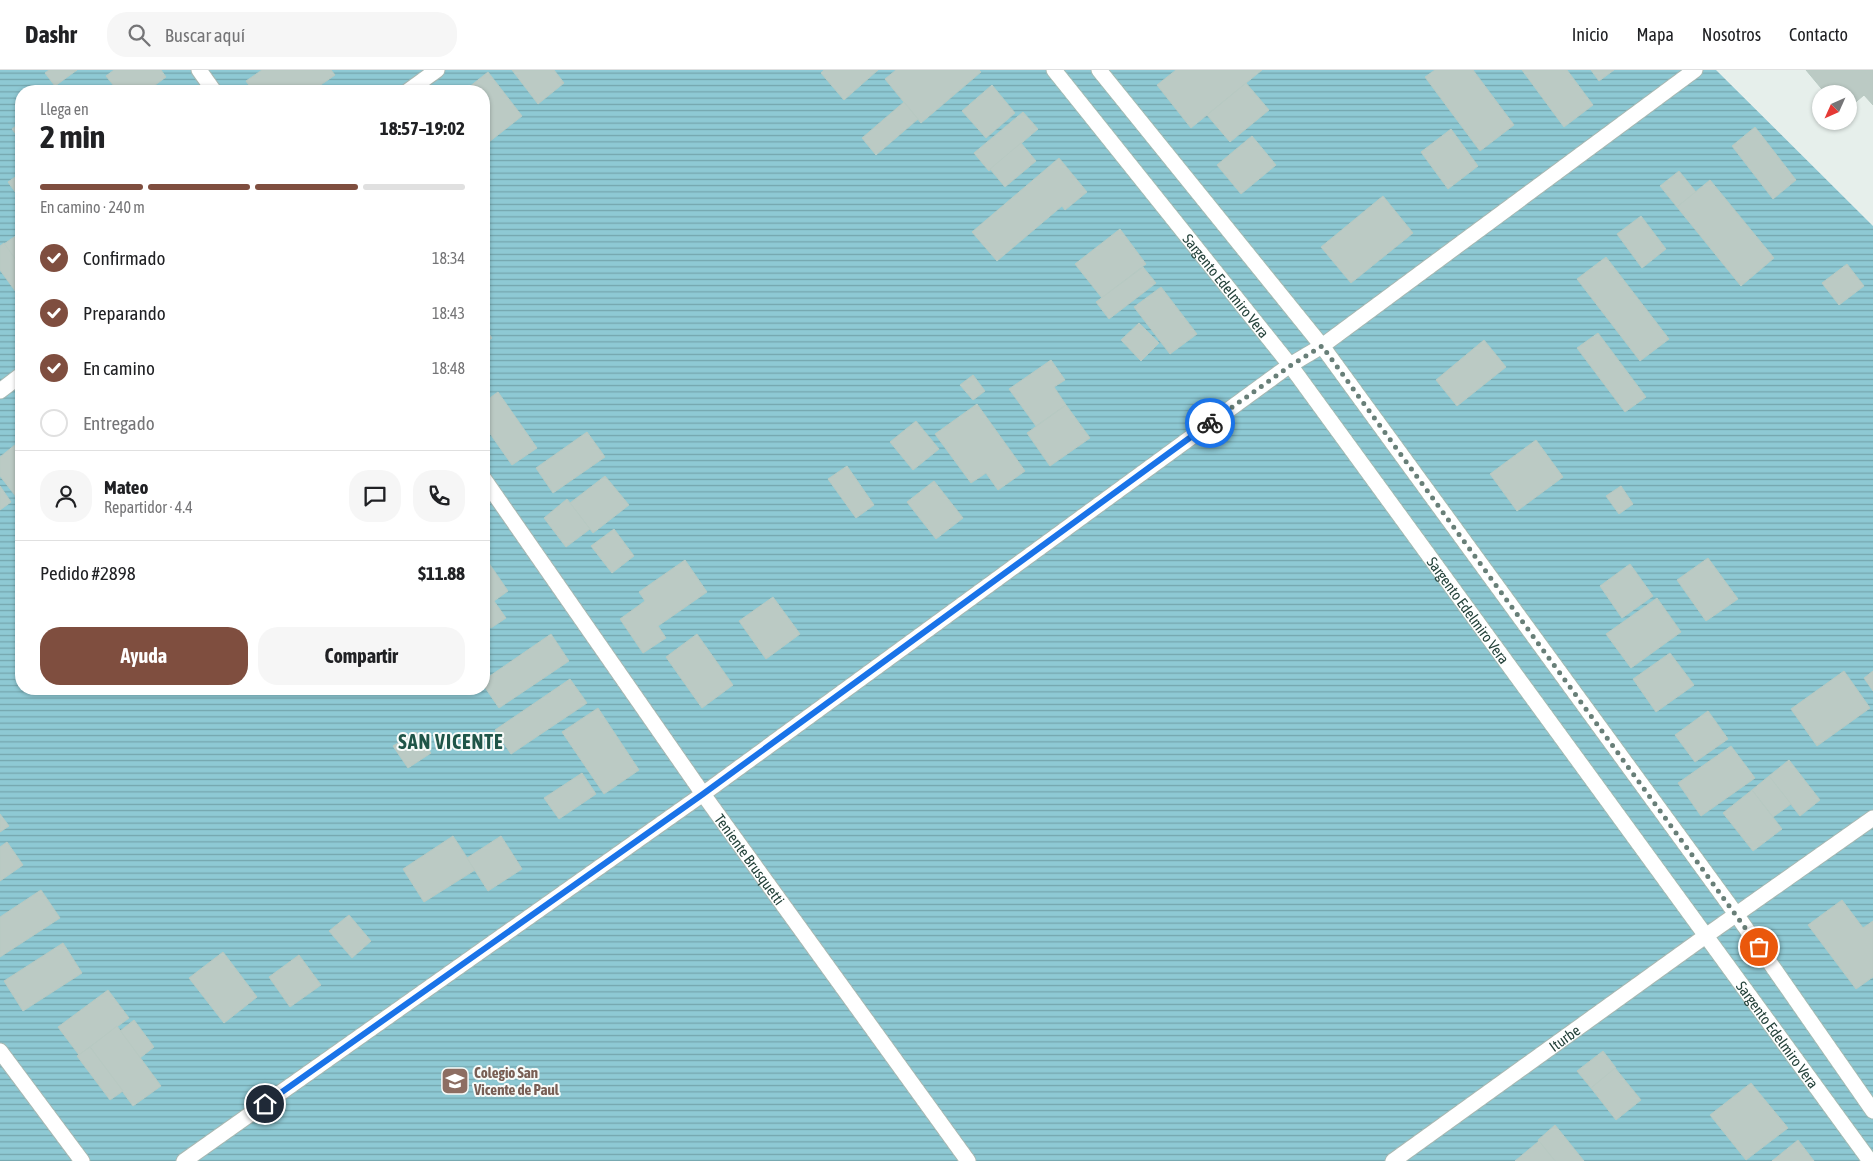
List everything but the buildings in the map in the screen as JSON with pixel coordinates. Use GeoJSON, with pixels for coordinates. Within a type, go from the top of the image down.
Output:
{"type":"FeatureCollection","features":[{"type":"Feature","properties":{"kind":"street"},"geometry":{"type":"LineString","coordinates":[[199,70],[210,85]]}},
{"type":"Feature","properties":{"kind":"street"},"geometry":{"type":"LineString","coordinates":[[416,85],[437,70]]}},
{"type":"Feature","properties":{"kind":"street","name":"Sargento Edelmiro Vera"},"geometry":{"type":"LineString","coordinates":[[1054,70],[1290,366],[1707,935],[1870,1161]]}},
{"type":"Feature","properties":{"kind":"street"},"geometry":{"type":"LineString","coordinates":[[1099,70],[1322,346],[1736,914],[1873,1111]]}},
{"type":"Feature","properties":{"kind":"street"},"geometry":{"type":"LineString","coordinates":[[184,1161],[703,794],[1290,366],[1322,346],[1695,70]]}},
{"type":"Feature","properties":{"kind":"street"},"geometry":{"type":"LineString","coordinates":[[0,391],[15,380]]}},
{"type":"Feature","properties":{"kind":"street","name":"Teniente Brusquetti"},"geometry":{"type":"LineString","coordinates":[[490,489],[703,794],[968,1161]]}},
{"type":"Feature","properties":{"kind":"street","name":"Iturbe"},"geometry":{"type":"LineString","coordinates":[[1393,1161],[1736,914],[1873,818]]}},
{"type":"Feature","properties":{"kind":"street"},"geometry":{"type":"LineString","coordinates":[[0,1051],[82,1161]]}},
{"type":"Feature","properties":{"kind":"water"},"geometry":{"type":"Polygon","coordinates":[[[0,70],[1716,70],[1873,226],[1873,1161],[0,1161],[0,70]]]}},
{"type":"Feature","properties":{"kind":"way so far"},"geometry":{"type":"LineString","coordinates":[[1210,423],[1290,366],[1322,346],[1759,947]]}},
{"type":"Feature","properties":{"kind":"place","name":"Colegio San Vicente de Paul"},"geometry":{"type":"Point","coordinates":[455,1081]}},
{"type":"Feature","properties":{"kind":"district","name":"SAN VICENTE"},"geometry":{"type":"Point","coordinates":[451,741]}},
{"type":"Feature","properties":{"kind":"route"},"geometry":{"type":"LineString","coordinates":[[265,1104],[703,794],[1210,423]]}}]}
